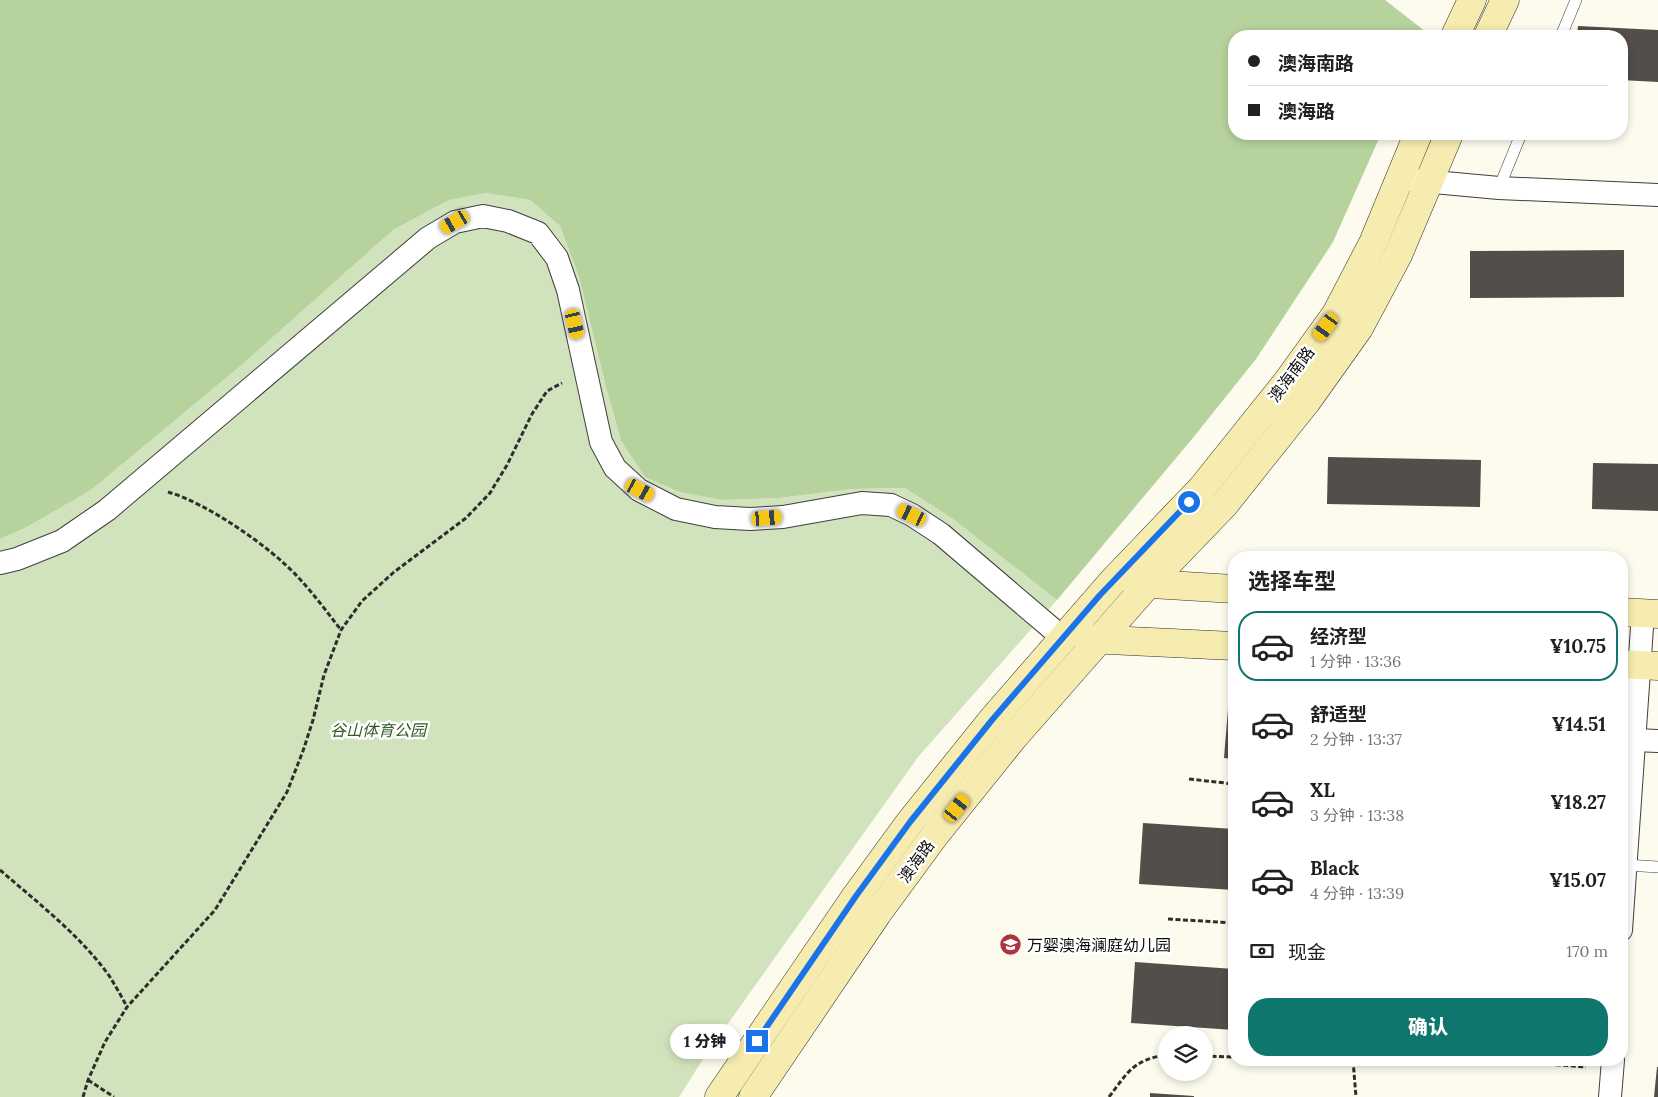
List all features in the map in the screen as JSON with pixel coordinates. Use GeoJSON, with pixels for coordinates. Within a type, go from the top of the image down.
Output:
{"type":"FeatureCollection","features":[{"type":"Feature","properties":{"kind":"main road"},"geometry":{"type":"LineString","coordinates":[[1458,30],[1472,0]]}},
{"type":"Feature","properties":{"kind":"main road"},"geometry":{"type":"LineString","coordinates":[[1491,30],[1505,0]]}},
{"type":"Feature","properties":{"kind":"main road","name":"澳海南路"},"geometry":{"type":"LineString","coordinates":[[1113,581],[1202,488],[1287,382],[1336,314],[1373,242],[1416,140]]}},
{"type":"Feature","properties":{"kind":"main road","name":"澳海南路"},"geometry":{"type":"LineString","coordinates":[[1148,584],[1224,505],[1307,400],[1359,328],[1398,255],[1447,140]]}},
{"type":"Feature","properties":{"kind":"main road"},"geometry":{"type":"LineString","coordinates":[[1113,581],[1228,589]]}},
{"type":"Feature","properties":{"kind":"main road","name":"澳海路"},"geometry":{"type":"LineString","coordinates":[[719,1097],[856,896],[910,822],[992,720],[1113,581]]}},
{"type":"Feature","properties":{"kind":"main road","name":"澳海路"},"geometry":{"type":"LineString","coordinates":[[753,1097],[877,914],[935,836],[1013,738],[1148,584]]}},
{"type":"Feature","properties":{"kind":"main road"},"geometry":{"type":"LineString","coordinates":[[1063,638],[1228,646]]}},
{"type":"Feature","properties":{"kind":"street"},"geometry":{"type":"LineString","coordinates":[[1400,179],[1499,188],[1658,195]]}},
{"type":"Feature","properties":{"kind":"street"},"geometry":{"type":"LineString","coordinates":[[0,563],[17,560],[62,541],[107,510],[428,238],[455,222],[483,216],[508,221],[538,233],[557,258],[568,290],[601,442],[615,468],[640,490],[676,509],[715,517],[750,519],[783,517],[862,503],[891,505],[912,515],[941,534],[1063,638]]}},
{"type":"Feature","properties":{"kind":"street"},"geometry":{"type":"LineString","coordinates":[[1628,790],[1634,740],[1641,613]]}},
{"type":"Feature","properties":{"kind":"street"},"geometry":{"type":"LineString","coordinates":[[1634,740],[1658,742]]}},
{"type":"Feature","properties":{"kind":"street"},"geometry":{"type":"LineString","coordinates":[[1610,1097],[1612,1066]]}},
{"type":"Feature","properties":{"kind":"lane"},"geometry":{"type":"LineString","coordinates":[[1564,30],[1576,0]]}},
{"type":"Feature","properties":{"kind":"lane"},"geometry":{"type":"LineString","coordinates":[[1499,188],[1519,140]]}},
{"type":"Feature","properties":{"kind":"lane"},"geometry":{"type":"LineString","coordinates":[[1628,865],[1658,867]]}},
{"type":"Feature","properties":{"kind":"path"},"geometry":{"type":"LineString","coordinates":[[83,1097],[88,1080],[105,1042],[128,1007],[216,910],[287,792],[314,720],[324,675],[341,630],[362,601],[394,572],[466,518],[490,493],[507,465],[532,414],[547,391],[565,381],[587,376]]}},
{"type":"Feature","properties":{"kind":"path"},"geometry":{"type":"LineString","coordinates":[[138,484],[180,496],[220,517],[260,544],[296,576],[341,630]]}},
{"type":"Feature","properties":{"kind":"path"},"geometry":{"type":"LineString","coordinates":[[1189,779],[1228,783]]}},
{"type":"Feature","properties":{"kind":"path"},"geometry":{"type":"LineString","coordinates":[[0,870],[40,904],[85,947],[110,977],[128,1007]]}},
{"type":"Feature","properties":{"kind":"path"},"geometry":{"type":"LineString","coordinates":[[1168,919],[1228,923]]}},
{"type":"Feature","properties":{"kind":"path"},"geometry":{"type":"LineString","coordinates":[[1213,1056],[1228,1057]]}},
{"type":"Feature","properties":{"kind":"path"},"geometry":{"type":"LineString","coordinates":[[1109,1097],[1132,1068],[1151,1058],[1158,1057]]}},
{"type":"Feature","properties":{"kind":"path"},"geometry":{"type":"LineString","coordinates":[[1353,1066],[1356,1097]]}},
{"type":"Feature","properties":{"kind":"path"},"geometry":{"type":"LineString","coordinates":[[88,1080],[114,1097]]}},
{"type":"Feature","properties":{"kind":"green space"},"geometry":{"type":"Polygon","coordinates":[[[0,0],[1385,0],[1423,30],[1228,30],[1228,140],[1378,140],[1333,242],[1256,359],[1192,439],[1057,600],[953,519],[905,488],[852,489],[779,498],[723,500],[680,492],[645,477],[621,441],[579,277],[560,226],[530,200],[486,193],[449,200],[393,230],[244,363],[91,490],[27,527],[0,539],[0,0]]]}},
{"type":"Feature","properties":{"kind":"green space","name":"谷山体育公园"},"geometry":{"type":"Polygon","coordinates":[[[486,193],[530,200],[560,226],[579,277],[621,441],[645,477],[723,500],[779,498],[852,489],[905,488],[953,519],[1057,600],[918,757],[707,1053],[679,1097],[0,1097],[0,539],[27,527],[91,490],[244,363],[393,230],[449,200],[486,193]]]}},
{"type":"Feature","properties":{"kind":"building"},"geometry":{"type":"Polygon","coordinates":[[[1578,26],[1658,30],[1658,82],[1628,80],[1628,30],[1578,30],[1578,26]]]}},
{"type":"Feature","properties":{"kind":"building"},"geometry":{"type":"Polygon","coordinates":[[[1624,250],[1624,297],[1470,298],[1470,251],[1624,250]]]}},
{"type":"Feature","properties":{"kind":"building"},"geometry":{"type":"Polygon","coordinates":[[[1328,457],[1481,460],[1480,507],[1327,504],[1328,457]]]}},
{"type":"Feature","properties":{"kind":"building"},"geometry":{"type":"Polygon","coordinates":[[[1593,463],[1658,464],[1658,511],[1592,509],[1593,463]]]}},
{"type":"Feature","properties":{"kind":"building"},"geometry":{"type":"Polygon","coordinates":[[[1228,709],[1228,758],[1224,758],[1228,709]]]}},
{"type":"Feature","properties":{"kind":"building"},"geometry":{"type":"Polygon","coordinates":[[[1143,823],[1228,829],[1228,890],[1139,884],[1143,823]]]}},
{"type":"Feature","properties":{"kind":"building"},"geometry":{"type":"Polygon","coordinates":[[[1135,962],[1228,969],[1228,1030],[1213,1029],[1213,1026],[1131,1023],[1135,962]]]}},
{"type":"Feature","properties":{"kind":"building"},"geometry":{"type":"Polygon","coordinates":[[[1657,1067],[1658,1097],[1654,1097],[1657,1067]]]}},
{"type":"Feature","properties":{"kind":"building"},"geometry":{"type":"Polygon","coordinates":[[[1150,1093],[1194,1096],[1194,1097],[1150,1097],[1150,1093]]]}},
{"type":"Feature","properties":{"kind":"place","name":"万婴澳海澜庭幼儿园"},"geometry":{"type":"Point","coordinates":[1011,945]}},
{"type":"Feature","properties":{"kind":"route"},"geometry":{"type":"LineString","coordinates":[[757,1041],[856,896],[910,822],[992,720],[1100,595],[1189,502]]}}]}
